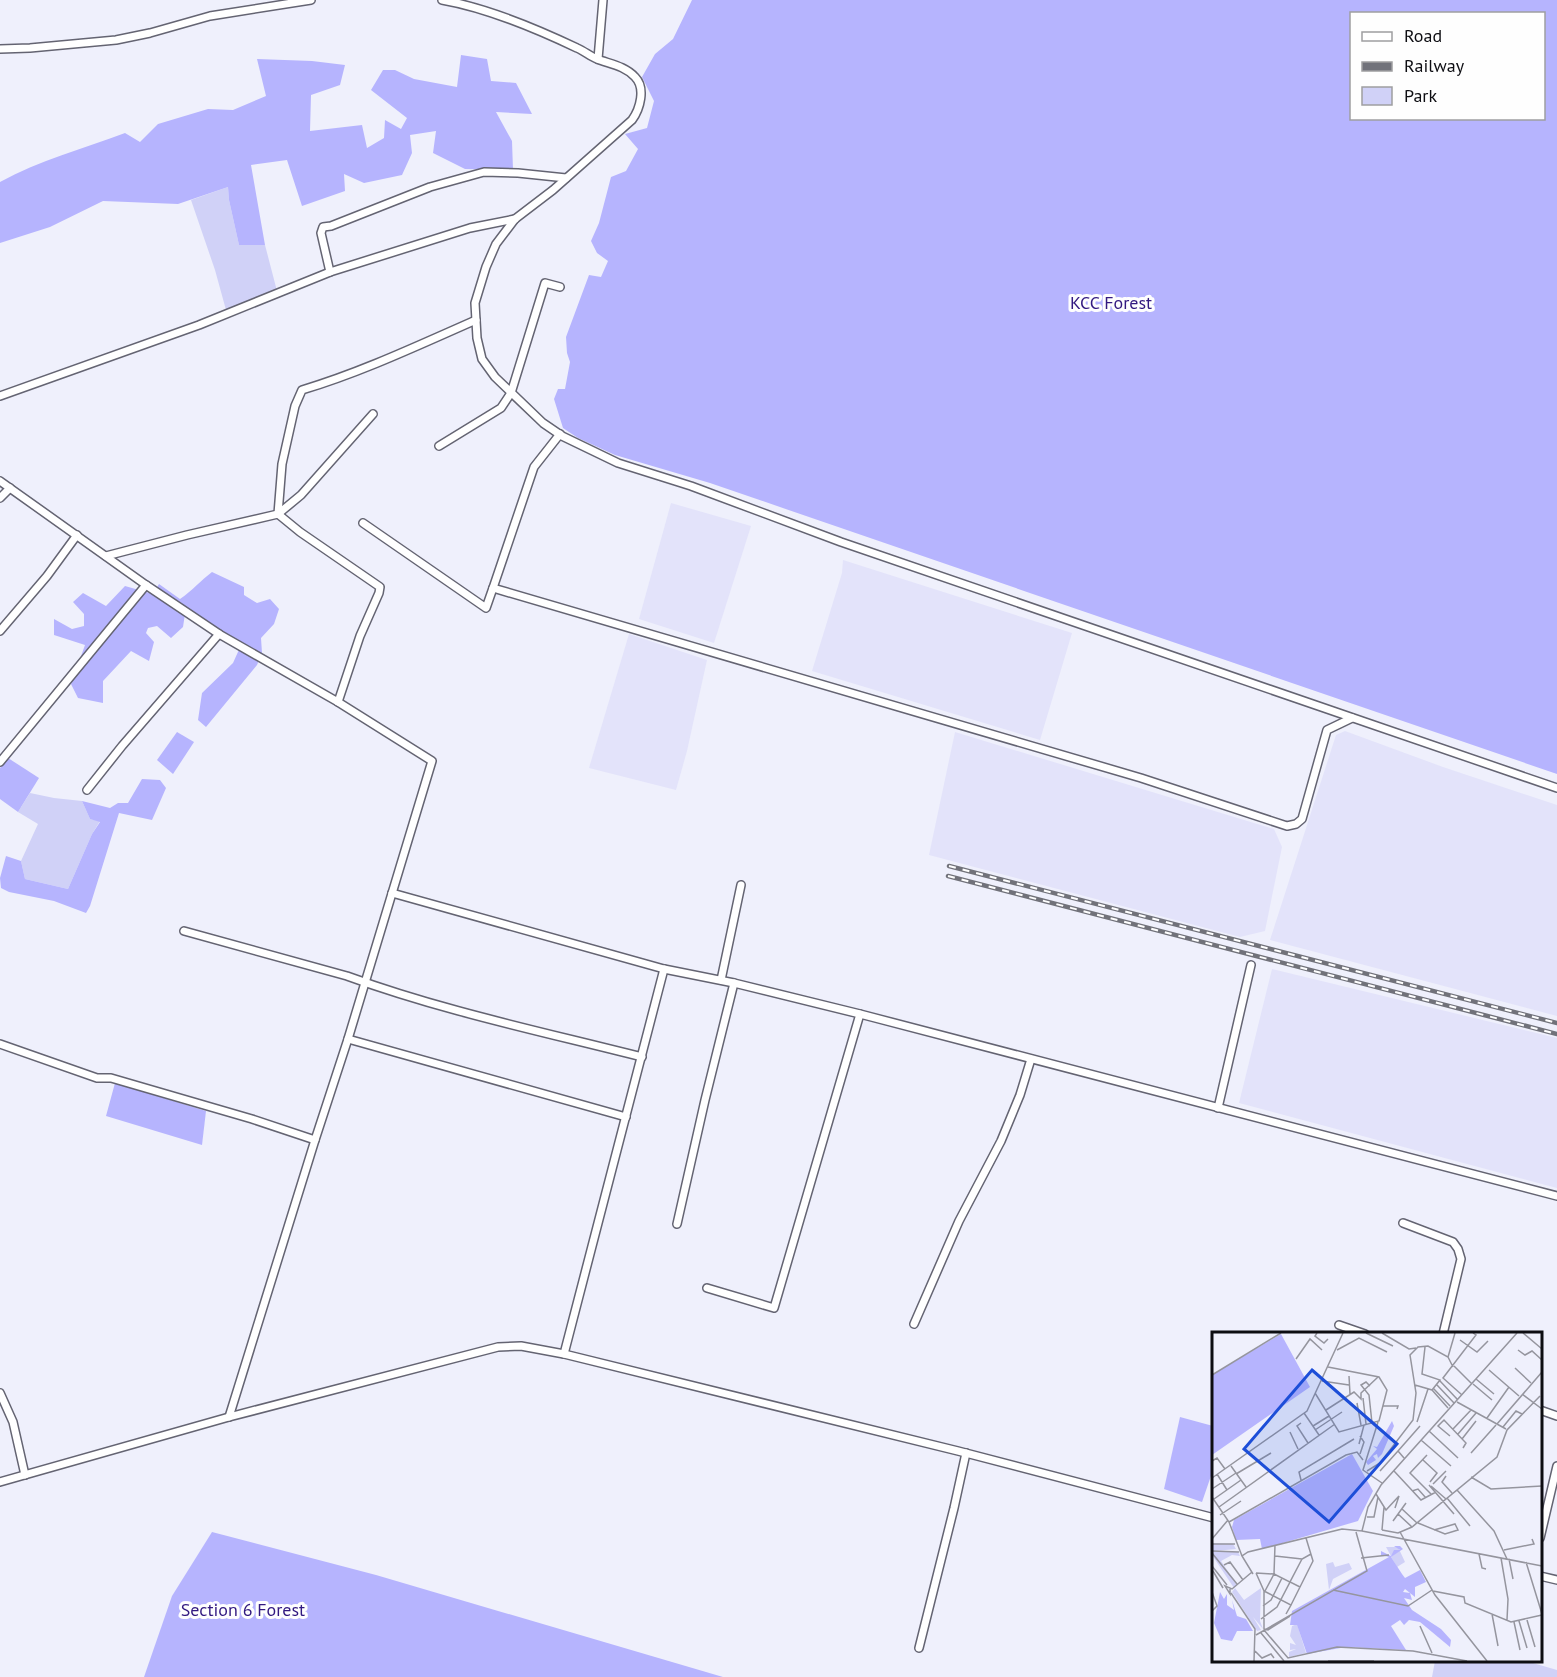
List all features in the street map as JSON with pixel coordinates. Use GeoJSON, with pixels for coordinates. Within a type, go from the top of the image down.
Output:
{"type":"FeatureCollection","features":[{"type":"Feature","properties":{"kind":"street"},"geometry":{"type":"LineString","coordinates":[[0,49],[116,40],[210,16],[311,0]]}},
{"type":"Feature","properties":{"kind":"street"},"geometry":{"type":"LineString","coordinates":[[441,0],[452,1],[516,22],[618,66],[635,77],[640,86],[638,111],[632,120],[515,219],[496,244],[475,303],[477,338],[482,359],[495,377],[543,423],[560,435],[618,463],[691,486],[841,542],[1557,788]]}},
{"type":"Feature","properties":{"kind":"street"},"geometry":{"type":"LineString","coordinates":[[598,59],[603,0]]}},
{"type":"Feature","properties":{"kind":"street"},"geometry":{"type":"LineString","coordinates":[[330,272],[321,233],[323,227],[430,187],[484,172],[566,178]]}},
{"type":"Feature","properties":{"kind":"street"},"geometry":{"type":"LineString","coordinates":[[0,396],[199,326],[330,272],[470,228],[515,219]]}},
{"type":"Feature","properties":{"kind":"street"},"geometry":{"type":"LineString","coordinates":[[439,446],[501,408],[511,393],[546,283],[560,287]]}},
{"type":"Feature","properties":{"kind":"street"},"geometry":{"type":"LineString","coordinates":[[278,514],[282,464],[295,406],[302,390],[476,321]]}},
{"type":"Feature","properties":{"kind":"street"},"geometry":{"type":"LineString","coordinates":[[106,556],[278,514],[301,495],[373,414]]}},
{"type":"Feature","properties":{"kind":"street"},"geometry":{"type":"LineString","coordinates":[[363,523],[486,608],[534,467],[560,435]]}},
{"type":"Feature","properties":{"kind":"street"},"geometry":{"type":"LineString","coordinates":[[0,481],[219,634],[338,702],[432,761],[348,1039],[229,1417]]}},
{"type":"Feature","properties":{"kind":"street"},"geometry":{"type":"LineString","coordinates":[[0,498],[10,488]]}},
{"type":"Feature","properties":{"kind":"street"},"geometry":{"type":"LineString","coordinates":[[278,514],[300,532],[380,587],[360,636],[338,702]]}},
{"type":"Feature","properties":{"kind":"street"},"geometry":{"type":"LineString","coordinates":[[0,631],[47,576],[76,535]]}},
{"type":"Feature","properties":{"kind":"street"},"geometry":{"type":"LineString","coordinates":[[0,762],[146,585]]}},
{"type":"Feature","properties":{"kind":"street"},"geometry":{"type":"LineString","coordinates":[[492,588],[1130,775],[1287,826],[1296,824],[1302,819],[1327,730],[1352,718]]}},
{"type":"Feature","properties":{"kind":"street"},"geometry":{"type":"LineString","coordinates":[[87,790],[219,634]]}},
{"type":"Feature","properties":{"kind":"street"},"geometry":{"type":"LineString","coordinates":[[721,980],[741,885]]}},
{"type":"Feature","properties":{"kind":"street"},"geometry":{"type":"LineString","coordinates":[[392,893],[664,969],[735,983],[860,1014],[1557,1196]]}},
{"type":"Feature","properties":{"kind":"street"},"geometry":{"type":"LineString","coordinates":[[184,931],[347,976],[464,1012],[642,1056]]}},
{"type":"Feature","properties":{"kind":"street"},"geometry":{"type":"LineString","coordinates":[[1218,1108],[1251,965]]}},
{"type":"Feature","properties":{"kind":"street"},"geometry":{"type":"LineString","coordinates":[[564,1354],[664,969]]}},
{"type":"Feature","properties":{"kind":"street"},"geometry":{"type":"LineString","coordinates":[[677,1224],[735,983]]}},
{"type":"Feature","properties":{"kind":"street"},"geometry":{"type":"LineString","coordinates":[[707,1288],[774,1308],[860,1014]]}},
{"type":"Feature","properties":{"kind":"street"},"geometry":{"type":"LineString","coordinates":[[348,1039],[626,1116]]}},
{"type":"Feature","properties":{"kind":"street"},"geometry":{"type":"LineString","coordinates":[[0,1044],[97,1078],[111,1078],[315,1140]]}},
{"type":"Feature","properties":{"kind":"street"},"geometry":{"type":"LineString","coordinates":[[914,1324],[959,1221],[1001,1141],[1020,1095],[1031,1059]]}},
{"type":"Feature","properties":{"kind":"street"},"geometry":{"type":"LineString","coordinates":[[1403,1223],[1453,1242],[1458,1249],[1461,1259],[1443,1332]]}},
{"type":"Feature","properties":{"kind":"street"},"geometry":{"type":"LineString","coordinates":[[1339,1325],[1359,1332]]}},
{"type":"Feature","properties":{"kind":"street"},"geometry":{"type":"LineString","coordinates":[[0,1482],[229,1417],[498,1347],[521,1346],[564,1354],[966,1453],[1212,1517]]}},
{"type":"Feature","properties":{"kind":"street"},"geometry":{"type":"LineString","coordinates":[[0,1393],[13,1422],[25,1475]]}},
{"type":"Feature","properties":{"kind":"street"},"geometry":{"type":"LineString","coordinates":[[1542,1411],[1557,1416]]}},
{"type":"Feature","properties":{"kind":"street"},"geometry":{"type":"LineString","coordinates":[[919,1648],[966,1453]]}},
{"type":"Feature","properties":{"kind":"street"},"geometry":{"type":"LineString","coordinates":[[1542,1530],[1557,1466]]}},
{"type":"Feature","properties":{"kind":"street"},"geometry":{"type":"LineString","coordinates":[[1542,1576],[1557,1580]]}},
{"type":"Feature","properties":{"kind":"shaded area"},"geometry":{"type":"Polygon","coordinates":[[[671,503],[751,526],[714,643],[639,619],[671,503]]]}},
{"type":"Feature","properties":{"kind":"shaded area"},"geometry":{"type":"Polygon","coordinates":[[[843,560],[1072,633],[1040,740],[812,671],[842,573],[843,560]]]}},
{"type":"Feature","properties":{"kind":"shaded area"},"geometry":{"type":"Polygon","coordinates":[[[629,634],[707,660],[676,790],[589,768],[629,634]]]}},
{"type":"Feature","properties":{"kind":"shaded area"},"geometry":{"type":"Polygon","coordinates":[[[1345,731],[1557,805],[1557,1016],[1270,940],[1336,735],[1345,731]]]}},
{"type":"Feature","properties":{"kind":"shaded area"},"geometry":{"type":"Polygon","coordinates":[[[955,732],[1274,829],[1282,847],[1265,931],[1240,937],[929,855],[955,732]]]}},
{"type":"Feature","properties":{"kind":"shaded area"},"geometry":{"type":"Polygon","coordinates":[[[1272,969],[1557,1038],[1557,1188],[1239,1103],[1272,969]]]}},
{"type":"Feature","properties":{"kind":"green space","name":"KCC Forest"},"geometry":{"type":"Polygon","coordinates":[[[692,0],[1557,0],[1557,774],[710,483],[615,455],[578,438],[563,428],[554,399],[558,389],[565,389],[570,362],[566,337],[589,275],[601,277],[608,261],[597,253],[591,241],[599,223],[611,177],[626,171],[638,149],[625,134],[647,128],[654,101],[642,77],[655,54],[673,39],[692,0]]]}},
{"type":"Feature","properties":{"kind":"green space"},"geometry":{"type":"Polygon","coordinates":[[[461,55],[487,59],[491,81],[516,83],[532,114],[496,112],[512,141],[513,170],[465,169],[433,153],[436,131],[410,135],[412,153],[402,175],[364,183],[344,174],[345,191],[302,206],[287,160],[251,165],[265,245],[239,245],[228,187],[178,204],[103,201],[50,227],[0,243],[0,182],[46,161],[125,133],[140,142],[158,124],[208,109],[233,110],[266,96],[257,59],[345,65],[340,85],[311,95],[310,131],[362,125],[367,148],[384,138],[385,120],[401,129],[407,118],[371,90],[383,70],[395,70],[414,79],[457,87],[461,55]]]}},
{"type":"Feature","properties":{"kind":"green space"},"geometry":{"type":"Polygon","coordinates":[[[228,187],[239,245],[265,245],[277,291],[226,310],[191,200],[228,187]]]}},
{"type":"Feature","properties":{"kind":"green space"},"geometry":{"type":"Polygon","coordinates":[[[212,572],[244,587],[244,595],[257,603],[270,599],[279,609],[274,624],[261,638],[262,653],[257,665],[206,727],[198,720],[202,693],[233,663],[242,643],[207,631],[185,614],[183,627],[171,638],[157,626],[148,628],[146,633],[154,642],[149,661],[131,651],[103,681],[103,703],[78,698],[71,684],[85,645],[54,635],[54,619],[72,629],[84,626],[84,614],[73,602],[83,593],[106,606],[125,586],[153,594],[159,584],[180,599],[212,572]]]}},
{"type":"Feature","properties":{"kind":"green space"},"geometry":{"type":"Polygon","coordinates":[[[177,732],[194,742],[173,774],[157,760],[177,732]]]}},
{"type":"Feature","properties":{"kind":"green space"},"geometry":{"type":"Polygon","coordinates":[[[8,758],[39,778],[18,812],[0,799],[0,768],[8,758]]]}},
{"type":"Feature","properties":{"kind":"green space"},"geometry":{"type":"Polygon","coordinates":[[[142,779],[160,780],[166,788],[152,820],[119,813],[86,913],[54,901],[9,892],[1,888],[0,878],[6,856],[21,861],[25,879],[68,889],[92,834],[100,822],[90,819],[82,801],[110,808],[118,803],[128,803],[142,779]]]}},
{"type":"Feature","properties":{"kind":"green space"},"geometry":{"type":"Polygon","coordinates":[[[30,793],[82,801],[90,819],[100,821],[68,889],[25,879],[21,861],[38,824],[18,812],[30,793]]]}},
{"type":"Feature","properties":{"kind":"green space"},"geometry":{"type":"Polygon","coordinates":[[[115,1083],[206,1111],[202,1145],[106,1116],[115,1083]]]}},
{"type":"Feature","properties":{"kind":"green space"},"geometry":{"type":"Polygon","coordinates":[[[1180,1417],[1212,1426],[1212,1473],[1202,1502],[1164,1489],[1180,1417]]]}},
{"type":"Feature","properties":{"kind":"green space","name":"Section 6 Forest"},"geometry":{"type":"Polygon","coordinates":[[[212,1532],[376,1575],[723,1677],[144,1677],[172,1596],[212,1532]]]}},
{"type":"Feature","properties":{"kind":"green space"},"geometry":{"type":"Polygon","coordinates":[[[1435,1662],[1529,1662],[1557,1670],[1557,1677],[1432,1677],[1435,1662]]]}},
{"type":"Feature","properties":{"kind":"railway"},"geometry":{"type":"LineString","coordinates":[[949,866],[1557,1023]]}},
{"type":"Feature","properties":{"kind":"railway"},"geometry":{"type":"LineString","coordinates":[[948,876],[1557,1034]]}}]}
